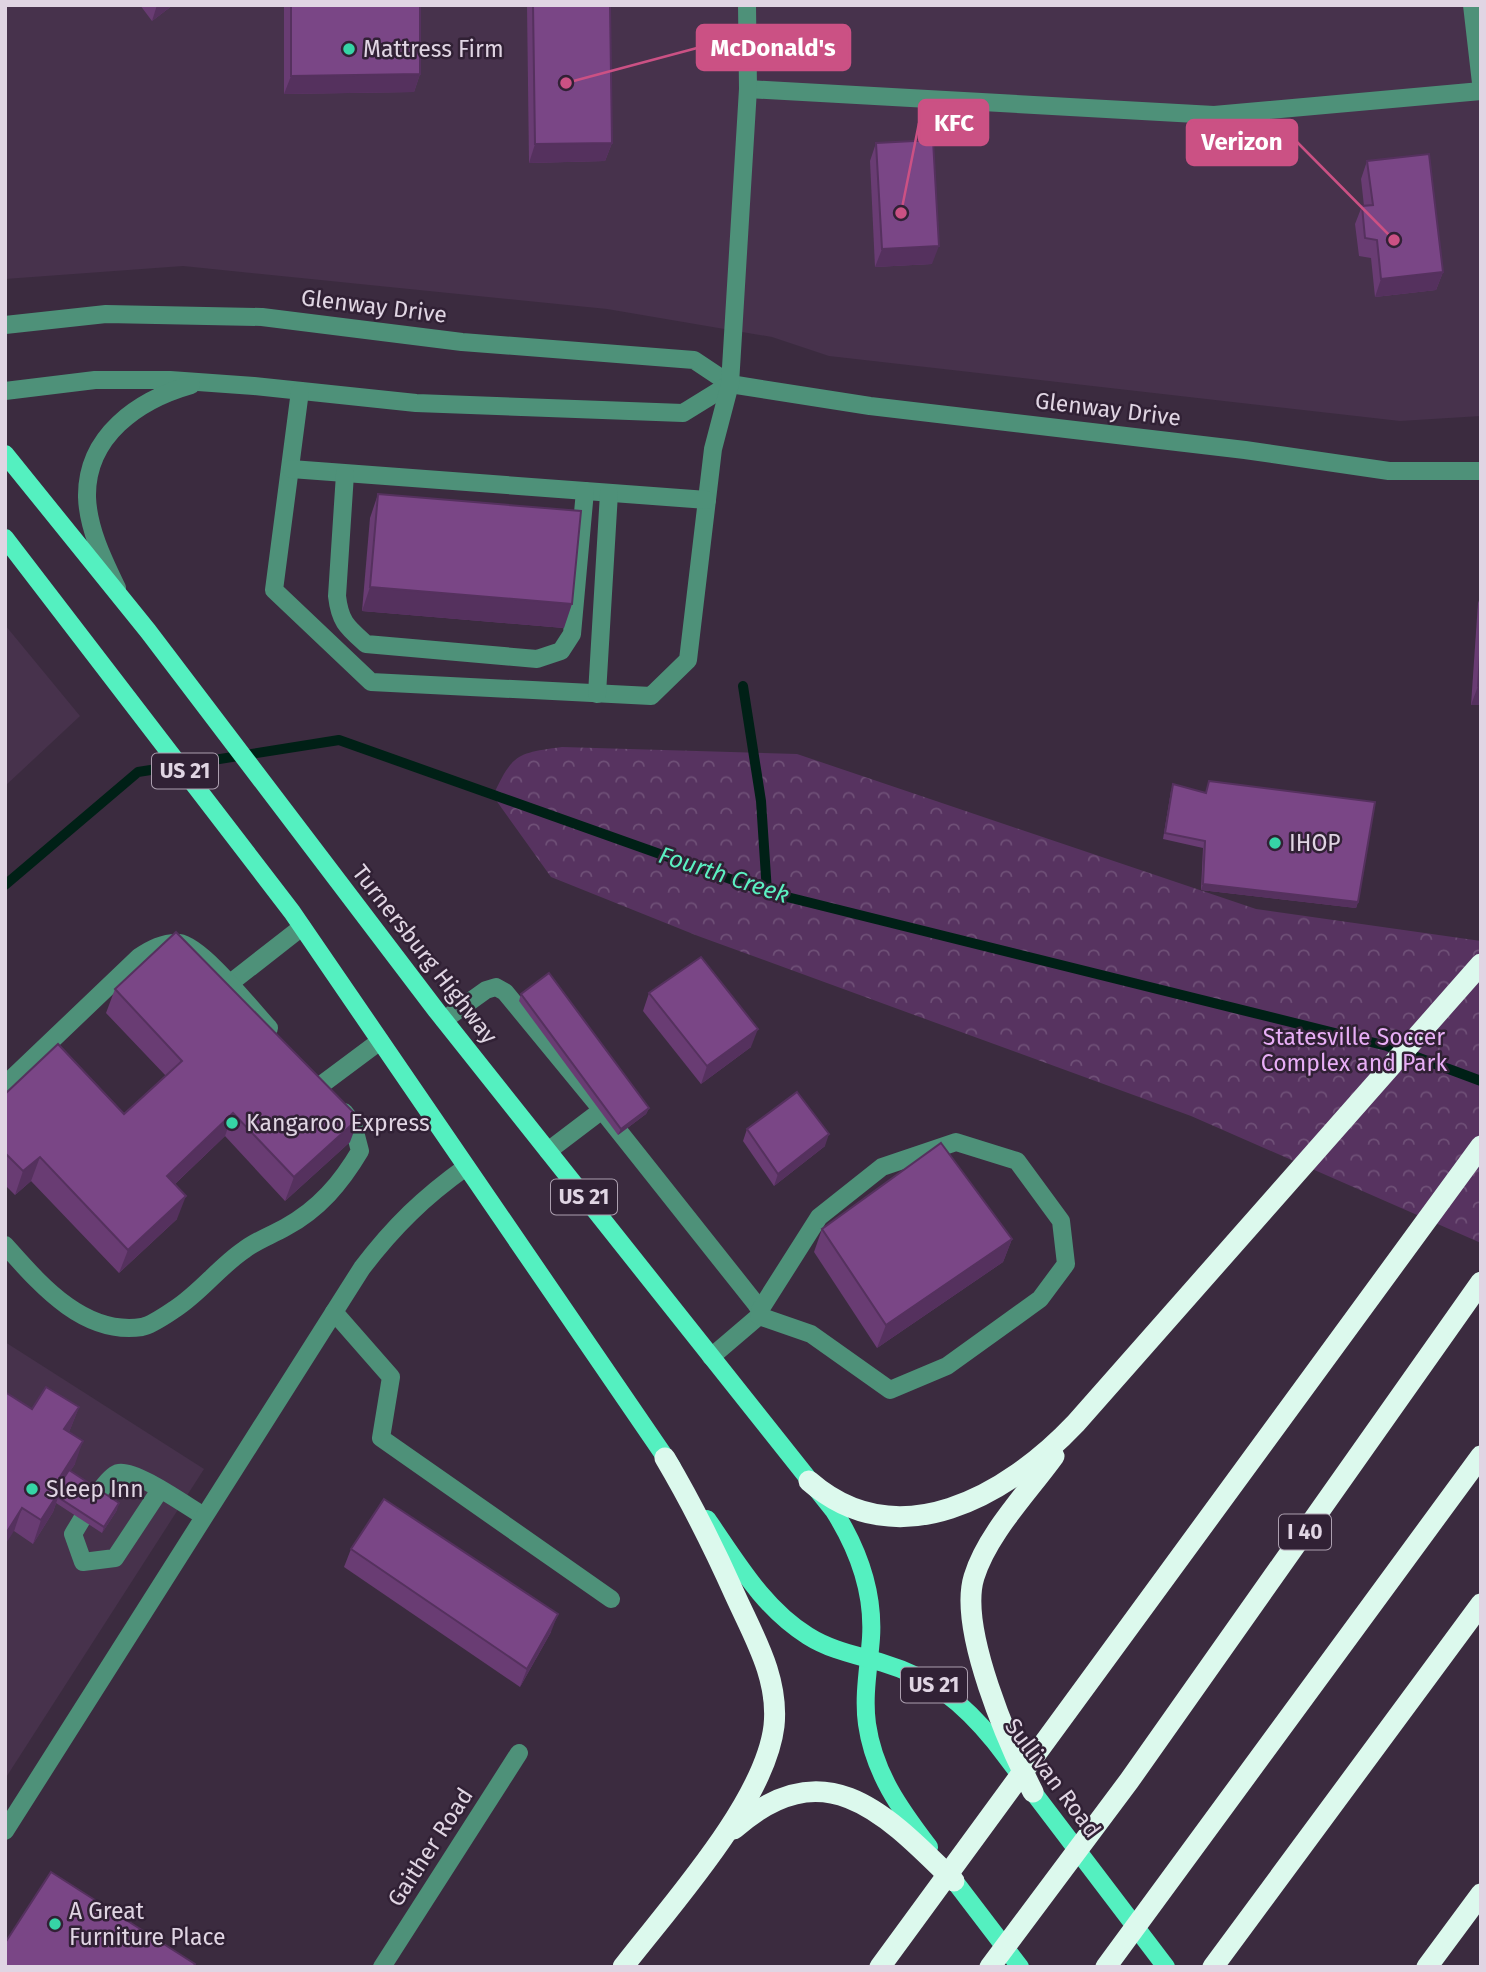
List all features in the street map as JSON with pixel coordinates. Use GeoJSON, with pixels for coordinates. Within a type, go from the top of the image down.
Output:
{"type":"FeatureCollection","features":[{"type":"Feature","properties":{"kind":"highway"},"geometry":{"type":"LineString","coordinates":[[809,1481],[832,1498],[869,1513],[906,1518],[940,1512],[980,1496],[1030,1466],[1063,1437],[1098,1399],[1481,964]]}},
{"type":"Feature","properties":{"kind":"highway"},"geometry":{"type":"LineString","coordinates":[[880,1967],[1481,1146]]}},
{"type":"Feature","properties":{"kind":"highway","name":"I 40"},"geometry":{"type":"LineString","coordinates":[[990,1967],[1129,1781],[1481,1282]]}},
{"type":"Feature","properties":{"kind":"highway"},"geometry":{"type":"LineString","coordinates":[[1033,1792],[1009,1741],[986,1675],[970,1606],[972,1587],[978,1567],[995,1536],[1098,1399]]}},
{"type":"Feature","properties":{"kind":"highway"},"geometry":{"type":"LineString","coordinates":[[1106,1967],[1481,1456]]}},
{"type":"Feature","properties":{"kind":"highway"},"geometry":{"type":"LineString","coordinates":[[623,1967],[711,1853],[749,1794],[761,1770],[774,1726],[773,1691],[754,1634],[702,1524],[665,1458]]}},
{"type":"Feature","properties":{"kind":"highway"},"geometry":{"type":"LineString","coordinates":[[1213,1967],[1481,1604]]}},
{"type":"Feature","properties":{"kind":"highway"},"geometry":{"type":"LineString","coordinates":[[711,1853],[735,1828],[775,1799],[795,1793],[828,1793],[859,1801],[880,1813],[954,1881]]}},
{"type":"Feature","properties":{"kind":"highway"},"geometry":{"type":"LineString","coordinates":[[1427,1967],[1481,1894]]}},
{"type":"Feature","properties":{"kind":"main road","name":"Turnersburg Highway"},"geometry":{"type":"LineString","coordinates":[[5,454],[148,631],[360,912],[809,1481]]}},
{"type":"Feature","properties":{"kind":"main road","name":"US 21"},"geometry":{"type":"LineString","coordinates":[[5,538],[79,631],[297,919],[665,1458]]}},
{"type":"Feature","properties":{"kind":"main road","name":"Sullivan Road"},"geometry":{"type":"LineString","coordinates":[[665,1458],[748,1579],[777,1612],[818,1642],[914,1675],[959,1702],[987,1732],[1166,1967]]}},
{"type":"Feature","properties":{"kind":"main road","name":"US 21"},"geometry":{"type":"LineString","coordinates":[[809,1481],[841,1522],[863,1569],[871,1613],[866,1688],[867,1723],[875,1758],[885,1784],[899,1808],[1020,1967]]}},
{"type":"Feature","properties":{"kind":"street"},"geometry":{"type":"LineString","coordinates":[[300,391],[274,590],[371,682],[651,696],[688,660],[713,449],[730,384],[748,89],[747,5]]}},
{"type":"Feature","properties":{"kind":"street"},"geometry":{"type":"LineString","coordinates":[[1472,5],[1481,83]]}},
{"type":"Feature","properties":{"kind":"street"},"geometry":{"type":"LineString","coordinates":[[748,89],[1214,115],[1481,91]]}},
{"type":"Feature","properties":{"kind":"street","name":"Glenway Drive"},"geometry":{"type":"LineString","coordinates":[[5,326],[106,314],[262,317],[461,342],[694,360],[730,384],[870,406],[1245,450],[1389,471],[1481,471]]}},
{"type":"Feature","properties":{"kind":"street"},"geometry":{"type":"LineString","coordinates":[[5,391],[95,380],[133,379],[203,382],[416,404],[683,413],[730,384]]}},
{"type":"Feature","properties":{"kind":"street"},"geometry":{"type":"LineString","coordinates":[[124,601],[100,549],[89,515],[87,498],[93,463],[105,438],[134,410],[160,396],[203,382]]}},
{"type":"Feature","properties":{"kind":"street"},"geometry":{"type":"LineString","coordinates":[[291,469],[707,500]]}},
{"type":"Feature","properties":{"kind":"street"},"geometry":{"type":"LineString","coordinates":[[345,474],[337,596],[339,615],[351,631],[366,644],[537,659],[561,650],[572,634],[585,491]]}},
{"type":"Feature","properties":{"kind":"street"},"geometry":{"type":"LineString","coordinates":[[597,694],[609,493]]}},
{"type":"Feature","properties":{"kind":"street"},"geometry":{"type":"LineString","coordinates":[[5,549],[45,588]]}},
{"type":"Feature","properties":{"kind":"street"},"geometry":{"type":"LineString","coordinates":[[229,984],[297,919]]}},
{"type":"Feature","properties":{"kind":"street"},"geometry":{"type":"LineString","coordinates":[[5,1084],[139,957],[155,946],[180,943],[203,956],[284,1045]]}},
{"type":"Feature","properties":{"kind":"street"},"geometry":{"type":"LineString","coordinates":[[444,1020],[486,990],[496,987],[505,992],[602,1110],[759,1313],[811,1334],[890,1390],[947,1366],[1040,1299],[1066,1264],[1061,1221],[1017,1161],[956,1142],[882,1167],[819,1217],[759,1313],[710,1357]]}},
{"type":"Feature","properties":{"kind":"street"},"geometry":{"type":"LineString","coordinates":[[5,1245],[42,1286],[76,1312],[111,1326],[143,1327],[177,1308],[231,1259],[256,1241],[285,1228],[314,1209],[345,1176],[360,1151],[353,1124],[317,1080],[380,1041]]}},
{"type":"Feature","properties":{"kind":"street"},"geometry":{"type":"LineString","coordinates":[[548,1151],[602,1110]]}},
{"type":"Feature","properties":{"kind":"street"},"geometry":{"type":"LineString","coordinates":[[5,1831],[334,1312],[392,1229],[421,1200],[466,1167]]}},
{"type":"Feature","properties":{"kind":"street"},"geometry":{"type":"LineString","coordinates":[[334,1312],[391,1377],[381,1438],[611,1599]]}},
{"type":"Feature","properties":{"kind":"street"},"geometry":{"type":"LineString","coordinates":[[160,1490],[115,1558],[83,1562],[73,1534],[108,1480],[119,1473],[133,1474],[204,1516]]}},
{"type":"Feature","properties":{"kind":"street","name":"Gaither Road"},"geometry":{"type":"LineString","coordinates":[[382,1967],[519,1753]]}},
{"type":"Feature","properties":{"kind":"shaded area"},"geometry":{"type":"Polygon","coordinates":[[[5,5],[1481,5],[1481,416],[1400,421],[829,356],[772,337],[607,309],[183,266],[5,279],[5,5]]]}},
{"type":"Feature","properties":{"kind":"shaded area"},"geometry":{"type":"Polygon","coordinates":[[[5,625],[80,716],[5,786],[5,625]]]}},
{"type":"Feature","properties":{"kind":"shaded area"},"geometry":{"type":"Polygon","coordinates":[[[5,1342],[204,1469],[5,1779],[5,1342]]]}},
{"type":"Feature","properties":{"kind":"green space","name":"Statesville Soccer Complex and Park"},"geometry":{"type":"Polygon","coordinates":[[[562,747],[797,754],[1256,909],[1481,941],[1481,1243],[1191,1116],[698,936],[551,877],[493,796],[505,771],[518,758],[535,751],[562,747]]]}},
{"type":"Feature","properties":{"kind":"building","name":"Mattress Firm"},"geometry":{"type":"Polygon","coordinates":[[[291,5],[420,5],[420,74],[291,76],[291,5]]]}},
{"type":"Feature","properties":{"kind":"building"},"geometry":{"type":"Polygon","coordinates":[[[533,5],[610,5],[612,143],[535,144],[533,5]]]}},
{"type":"Feature","properties":{"kind":"building"},"geometry":{"type":"Polygon","coordinates":[[[933,140],[939,246],[882,249],[876,143],[933,140]]]}},
{"type":"Feature","properties":{"kind":"building"},"geometry":{"type":"Polygon","coordinates":[[[1429,154],[1443,272],[1381,279],[1377,240],[1365,238],[1362,206],[1373,205],[1367,161],[1429,154]]]}},
{"type":"Feature","properties":{"kind":"building"},"geometry":{"type":"Polygon","coordinates":[[[378,494],[581,511],[572,604],[370,587],[378,494]]]}},
{"type":"Feature","properties":{"kind":"building"},"geometry":{"type":"Polygon","coordinates":[[[1481,641],[1481,687],[1478,686],[1481,641]]]}},
{"type":"Feature","properties":{"kind":"building","name":"IHOP"},"geometry":{"type":"Polygon","coordinates":[[[1209,781],[1375,802],[1358,902],[1203,884],[1205,841],[1165,833],[1173,784],[1206,793],[1209,781]]]}},
{"type":"Feature","properties":{"kind":"building","name":"Kangaroo Express"},"geometry":{"type":"Polygon","coordinates":[[[176,932],[359,1118],[294,1177],[233,1113],[167,1176],[186,1196],[128,1250],[40,1157],[23,1171],[5,1153],[5,1094],[58,1044],[124,1114],[182,1061],[115,989],[176,932]]]}},
{"type":"Feature","properties":{"kind":"building"},"geometry":{"type":"Polygon","coordinates":[[[701,957],[758,1029],[707,1066],[649,993],[701,957]]]}},
{"type":"Feature","properties":{"kind":"building"},"geometry":{"type":"Polygon","coordinates":[[[549,973],[649,1108],[621,1129],[521,994],[549,973]]]}},
{"type":"Feature","properties":{"kind":"building"},"geometry":{"type":"Polygon","coordinates":[[[797,1092],[829,1134],[778,1174],[747,1129],[797,1092]]]}},
{"type":"Feature","properties":{"kind":"building"},"geometry":{"type":"Polygon","coordinates":[[[941,1143],[1012,1239],[886,1325],[822,1229],[941,1143]]]}},
{"type":"Feature","properties":{"kind":"building","name":"Sleep Inn"},"geometry":{"type":"Polygon","coordinates":[[[46,1387],[79,1407],[64,1429],[83,1441],[55,1485],[61,1489],[41,1520],[22,1508],[5,1535],[5,1392],[32,1409],[46,1387]]]}},
{"type":"Feature","properties":{"kind":"building"},"geometry":{"type":"Polygon","coordinates":[[[69,1470],[119,1503],[104,1527],[58,1497],[61,1489],[58,1487],[69,1470]]]}},
{"type":"Feature","properties":{"kind":"building"},"geometry":{"type":"Polygon","coordinates":[[[384,1499],[558,1614],[527,1669],[351,1549],[384,1499]]]}},
{"type":"Feature","properties":{"kind":"building"},"geometry":{"type":"Polygon","coordinates":[[[51,1872],[195,1964],[193,1967],[5,1967],[5,1943],[51,1872]]]}},
{"type":"Feature","properties":{"kind":"waterway"},"geometry":{"type":"LineString","coordinates":[[743,686],[761,801],[767,892]]}},
{"type":"Feature","properties":{"kind":"waterway","name":"Fourth Creek"},"geometry":{"type":"LineString","coordinates":[[5,885],[138,772],[339,740],[767,892],[1387,1046],[1481,1081]]}},
{"type":"Feature","properties":{"kind":"place","name":"Mattress Firm"},"geometry":{"type":"Point","coordinates":[349,49]}},
{"type":"Feature","properties":{"kind":"place","name":"McDonald's"},"geometry":{"type":"Point","coordinates":[566,83]}},
{"type":"Feature","properties":{"kind":"place","name":"KFC"},"geometry":{"type":"Point","coordinates":[901,213]}},
{"type":"Feature","properties":{"kind":"place","name":"Verizon"},"geometry":{"type":"Point","coordinates":[1394,240]}},
{"type":"Feature","properties":{"kind":"place","name":"IHOP"},"geometry":{"type":"Point","coordinates":[1275,843]}},
{"type":"Feature","properties":{"kind":"place","name":"Kangaroo Express"},"geometry":{"type":"Point","coordinates":[232,1123]}},
{"type":"Feature","properties":{"kind":"place","name":"Sleep Inn"},"geometry":{"type":"Point","coordinates":[32,1489]}},
{"type":"Feature","properties":{"kind":"place","name":"A Great Furniture Place"},"geometry":{"type":"Point","coordinates":[55,1924]}}]}
